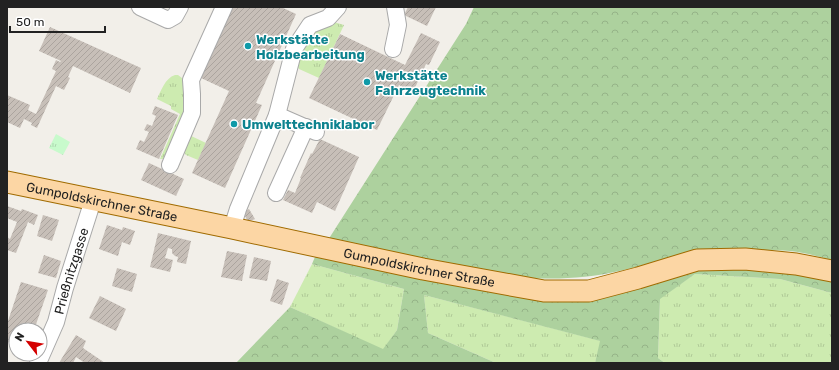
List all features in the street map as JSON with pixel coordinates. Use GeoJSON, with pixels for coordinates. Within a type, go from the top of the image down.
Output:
{"type":"FeatureCollection","features":[{"type":"Feature","properties":{"kind":"main road","name":"Gumpoldskirchner Straße"},"geometry":{"type":"LineString","coordinates":[[7,182],[423,269],[544,291],[589,291],[697,260],[745,259],[796,264],[832,271]]}},
{"type":"Feature","properties":{"kind":"street"},"geometry":{"type":"LineString","coordinates":[[140,7],[168,20],[176,16],[180,7]]}},
{"type":"Feature","properties":{"kind":"street"},"geometry":{"type":"LineString","coordinates":[[170,164],[192,113],[191,80],[224,7]]}},
{"type":"Feature","properties":{"kind":"street"},"geometry":{"type":"LineString","coordinates":[[232,228],[238,209],[277,115],[294,49],[310,25],[328,18],[338,7]]}},
{"type":"Feature","properties":{"kind":"street"},"geometry":{"type":"LineString","coordinates":[[393,50],[398,25],[395,7]]}},
{"type":"Feature","properties":{"kind":"street"},"geometry":{"type":"LineString","coordinates":[[276,193],[311,130],[277,115]]}},
{"type":"Feature","properties":{"kind":"street","name":"Prießnitzgasse"},"geometry":{"type":"LineString","coordinates":[[38,363],[56,322],[65,288],[93,200]]}},
{"type":"Feature","properties":{"kind":"green space"},"geometry":{"type":"Polygon","coordinates":[[[474,7],[832,7],[832,260],[806,253],[786,251],[735,249],[710,250],[665,258],[606,274],[568,278],[516,277],[328,240],[466,24],[474,7]]]}},
{"type":"Feature","properties":{"kind":"green space"},"geometry":{"type":"Polygon","coordinates":[[[334,22],[344,25],[319,78],[299,69],[296,64],[308,32],[334,22]]]}},
{"type":"Feature","properties":{"kind":"green space"},"geometry":{"type":"Polygon","coordinates":[[[175,75],[178,75],[187,83],[189,101],[167,158],[160,159],[180,114],[171,109],[171,106],[157,99],[166,82],[175,75]]]}},
{"type":"Feature","properties":{"kind":"green space"},"geometry":{"type":"Polygon","coordinates":[[[56,134],[70,142],[63,155],[49,148],[56,134]]]}},
{"type":"Feature","properties":{"kind":"green space"},"geometry":{"type":"Polygon","coordinates":[[[187,134],[206,143],[198,160],[186,155],[183,151],[187,134]]]}},
{"type":"Feature","properties":{"kind":"green space"},"geometry":{"type":"Polygon","coordinates":[[[317,252],[536,296],[688,270],[755,266],[832,280],[832,293],[780,279],[695,274],[660,299],[658,358],[665,363],[595,363],[600,341],[424,295],[428,333],[496,363],[236,363],[290,307],[383,349],[397,330],[404,289],[312,264],[317,252]]]}},
{"type":"Feature","properties":{"kind":"green space"},"geometry":{"type":"Polygon","coordinates":[[[312,264],[404,289],[397,330],[383,350],[290,307],[312,264]]]}},
{"type":"Feature","properties":{"kind":"green space"},"geometry":{"type":"Polygon","coordinates":[[[695,274],[780,279],[832,293],[832,363],[665,363],[658,358],[660,298],[695,274]]]}},
{"type":"Feature","properties":{"kind":"green space"},"geometry":{"type":"Polygon","coordinates":[[[424,295],[601,341],[595,363],[496,363],[428,333],[424,295]]]}},
{"type":"Feature","properties":{"kind":"building","name":"Werkstätte Holzbearbeitung"},"geometry":{"type":"Polygon","coordinates":[[[233,7],[281,7],[296,14],[256,103],[262,105],[225,188],[192,173],[229,91],[201,78],[233,7]]]}},
{"type":"Feature","properties":{"kind":"building"},"geometry":{"type":"Polygon","coordinates":[[[408,7],[436,7],[427,26],[404,15],[408,7]]]}},
{"type":"Feature","properties":{"kind":"building"},"geometry":{"type":"Polygon","coordinates":[[[50,27],[141,68],[130,93],[73,66],[68,77],[70,78],[64,90],[56,86],[37,128],[31,125],[32,123],[24,119],[20,128],[7,122],[7,95],[30,105],[28,110],[36,114],[56,71],[52,69],[56,60],[61,61],[39,51],[50,27]]]}},
{"type":"Feature","properties":{"kind":"building","name":"Werkstätte Fahrzeugtechnik"},"geometry":{"type":"Polygon","coordinates":[[[421,33],[440,42],[429,65],[426,64],[413,92],[399,85],[377,130],[309,98],[340,34],[405,65],[421,33]]]}},
{"type":"Feature","properties":{"kind":"building"},"geometry":{"type":"Polygon","coordinates":[[[155,106],[178,115],[159,159],[136,149],[140,140],[144,142],[149,132],[144,130],[147,124],[152,126],[156,116],[152,114],[155,106]]]}},
{"type":"Feature","properties":{"kind":"building"},"geometry":{"type":"Polygon","coordinates":[[[320,139],[359,157],[335,211],[317,202],[312,213],[283,200],[288,190],[295,193],[311,153],[312,154],[320,139]]]}},
{"type":"Feature","properties":{"kind":"building"},"geometry":{"type":"Polygon","coordinates":[[[149,163],[184,179],[176,196],[141,180],[149,163]]]}},
{"type":"Feature","properties":{"kind":"building"},"geometry":{"type":"Polygon","coordinates":[[[7,206],[21,211],[22,209],[38,215],[34,225],[28,222],[16,253],[7,250],[7,237],[10,239],[17,222],[7,218],[7,206]]]}},
{"type":"Feature","properties":{"kind":"building"},"geometry":{"type":"Polygon","coordinates":[[[249,209],[255,219],[248,222],[243,212],[249,209]]]}},
{"type":"Feature","properties":{"kind":"building"},"geometry":{"type":"Polygon","coordinates":[[[43,215],[59,220],[52,241],[37,236],[43,215]]]}},
{"type":"Feature","properties":{"kind":"building"},"geometry":{"type":"Polygon","coordinates":[[[107,225],[122,230],[123,227],[135,231],[130,245],[122,242],[118,256],[99,249],[107,225]]]}},
{"type":"Feature","properties":{"kind":"building"},"geometry":{"type":"Polygon","coordinates":[[[158,233],[191,241],[186,264],[177,262],[178,257],[172,253],[172,249],[168,248],[165,258],[173,260],[170,272],[150,267],[158,233]]]}},
{"type":"Feature","properties":{"kind":"building"},"geometry":{"type":"Polygon","coordinates":[[[227,251],[247,255],[242,281],[221,277],[227,251]]]}},
{"type":"Feature","properties":{"kind":"building"},"geometry":{"type":"Polygon","coordinates":[[[44,255],[61,261],[56,278],[38,273],[44,255]]]}},
{"type":"Feature","properties":{"kind":"building"},"geometry":{"type":"Polygon","coordinates":[[[254,257],[271,261],[267,281],[249,278],[254,257]]]}},
{"type":"Feature","properties":{"kind":"building"},"geometry":{"type":"Polygon","coordinates":[[[117,268],[137,274],[132,292],[112,286],[117,268]]]}},
{"type":"Feature","properties":{"kind":"building"},"geometry":{"type":"Polygon","coordinates":[[[277,279],[289,283],[282,305],[270,301],[277,279]]]}},
{"type":"Feature","properties":{"kind":"building"},"geometry":{"type":"Polygon","coordinates":[[[21,282],[48,290],[37,322],[8,322],[8,342],[7,324],[21,282]]]}},
{"type":"Feature","properties":{"kind":"building"},"geometry":{"type":"Polygon","coordinates":[[[100,296],[126,309],[116,331],[89,318],[100,296]]]}},
{"type":"Feature","properties":{"kind":"building"},"geometry":{"type":"Polygon","coordinates":[[[76,335],[86,341],[83,348],[105,363],[85,363],[76,357],[73,363],[59,363],[76,335]]]}},
{"type":"Feature","properties":{"kind":"place","name":"Werkstätte Holzbearbeitung"},"geometry":{"type":"Point","coordinates":[248,46]}},
{"type":"Feature","properties":{"kind":"place","name":"Werkstätte Fahrzeugtechnik"},"geometry":{"type":"Point","coordinates":[367,82]}},
{"type":"Feature","properties":{"kind":"place","name":"Umwelttechniklabor"},"geometry":{"type":"Point","coordinates":[234,124]}}]}
